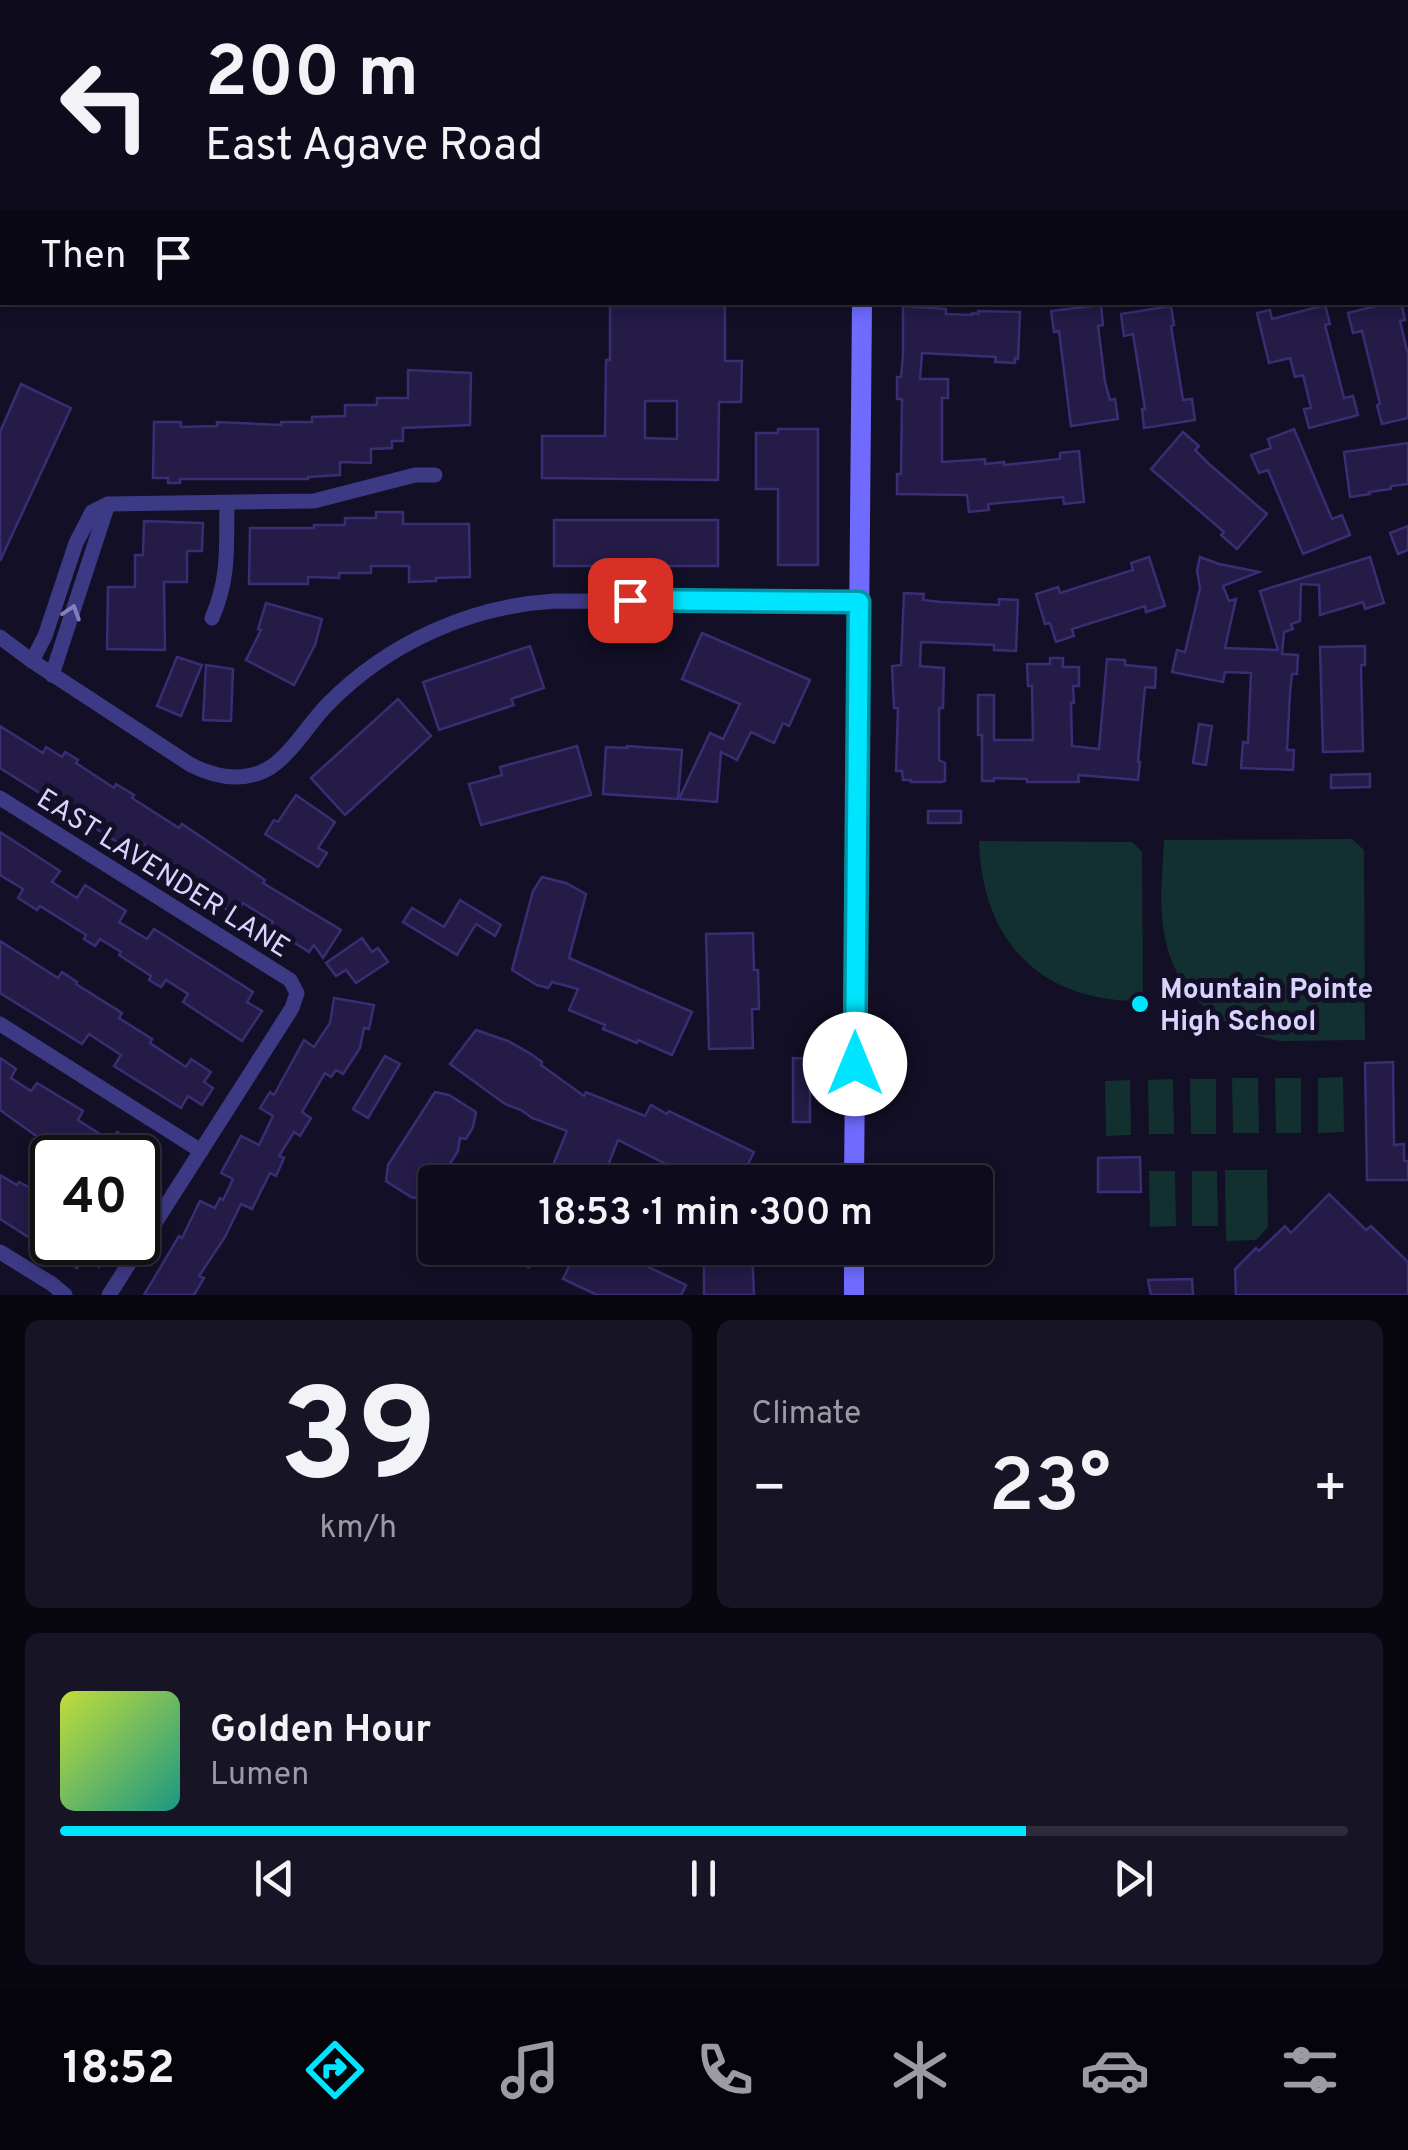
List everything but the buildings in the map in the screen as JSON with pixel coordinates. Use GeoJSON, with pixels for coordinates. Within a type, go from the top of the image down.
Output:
{"type":"FeatureCollection","features":[{"type":"Feature","properties":{"kind":"street"},"geometry":{"type":"LineString","coordinates":[[854,1165],[862,305]]}},
{"type":"Feature","properties":{"kind":"street"},"geometry":{"type":"LineString","coordinates":[[32,662],[76,544],[92,512],[108,504],[314,502],[434,474]]}},
{"type":"Feature","properties":{"kind":"street"},"geometry":{"type":"LineString","coordinates":[[212,618],[226,575],[227,503]]}},
{"type":"Feature","properties":{"kind":"street"},"geometry":{"type":"LineString","coordinates":[[52,675],[108,504]]}},
{"type":"Feature","properties":{"kind":"street"},"geometry":{"type":"LineString","coordinates":[[0,636],[32,662],[191,765],[209,774],[241,778],[270,768],[280,760],[338,694],[380,660],[411,641],[470,616],[555,601],[859,602]]}},
{"type":"Feature","properties":{"kind":"street","name":"EAST LAVENDER LANE"},"geometry":{"type":"LineString","coordinates":[[0,798],[290,980],[296,993],[292,1008],[201,1151]]}},
{"type":"Feature","properties":{"kind":"street"},"geometry":{"type":"LineString","coordinates":[[0,1024],[201,1151],[109,1295]]}},
{"type":"Feature","properties":{"kind":"street"},"geometry":{"type":"LineString","coordinates":[[0,1252],[65,1295]]}},
{"type":"Feature","properties":{"kind":"street"},"geometry":{"type":"LineString","coordinates":[[854,1265],[854,1295]]}},
{"type":"Feature","properties":{"kind":"green space"},"geometry":{"type":"Polygon","coordinates":[[[1352,839],[1364,850],[1365,1040],[1281,1041],[1258,1036],[1219,1018],[1188,989],[1168,949],[1161,905],[1164,840],[1352,839]]]}},
{"type":"Feature","properties":{"kind":"green space"},"geometry":{"type":"Polygon","coordinates":[[[979,841],[1132,842],[1142,852],[1143,1001],[1107,999],[1075,991],[1047,978],[1024,960],[1005,937],[992,909],[979,841]]]}},
{"type":"Feature","properties":{"kind":"green space"},"geometry":{"type":"Polygon","coordinates":[[[1343,1077],[1344,1132],[1318,1133],[1318,1078],[1343,1077]]]}},
{"type":"Feature","properties":{"kind":"green space"},"geometry":{"type":"Polygon","coordinates":[[[1232,1078],[1258,1078],[1259,1133],[1233,1133],[1232,1078]]]}},
{"type":"Feature","properties":{"kind":"green space"},"geometry":{"type":"Polygon","coordinates":[[[1275,1078],[1301,1078],[1301,1133],[1276,1133],[1275,1078]]]}},
{"type":"Feature","properties":{"kind":"green space"},"geometry":{"type":"Polygon","coordinates":[[[1173,1079],[1174,1134],[1149,1134],[1148,1080],[1173,1079]]]}},
{"type":"Feature","properties":{"kind":"green space"},"geometry":{"type":"Polygon","coordinates":[[[1190,1079],[1216,1079],[1216,1134],[1191,1134],[1190,1079]]]}},
{"type":"Feature","properties":{"kind":"green space"},"geometry":{"type":"Polygon","coordinates":[[[1130,1080],[1131,1135],[1106,1136],[1105,1081],[1130,1080]]]}},
{"type":"Feature","properties":{"kind":"green space"},"geometry":{"type":"Polygon","coordinates":[[[1225,1170],[1267,1170],[1268,1227],[1256,1240],[1226,1241],[1225,1170]]]}},
{"type":"Feature","properties":{"kind":"green space"},"geometry":{"type":"Polygon","coordinates":[[[1149,1171],[1175,1171],[1176,1226],[1150,1227],[1149,1171]]]}},
{"type":"Feature","properties":{"kind":"green space"},"geometry":{"type":"Polygon","coordinates":[[[1192,1171],[1217,1171],[1218,1226],[1192,1226],[1192,1171]]]}},
{"type":"Feature","properties":{"kind":"place","name":"Mountain Pointe High School"},"geometry":{"type":"Point","coordinates":[1140,1004]}},
{"type":"Feature","properties":{"kind":"route"},"geometry":{"type":"LineString","coordinates":[[630,600],[859,602],[855,1064]]}}]}
